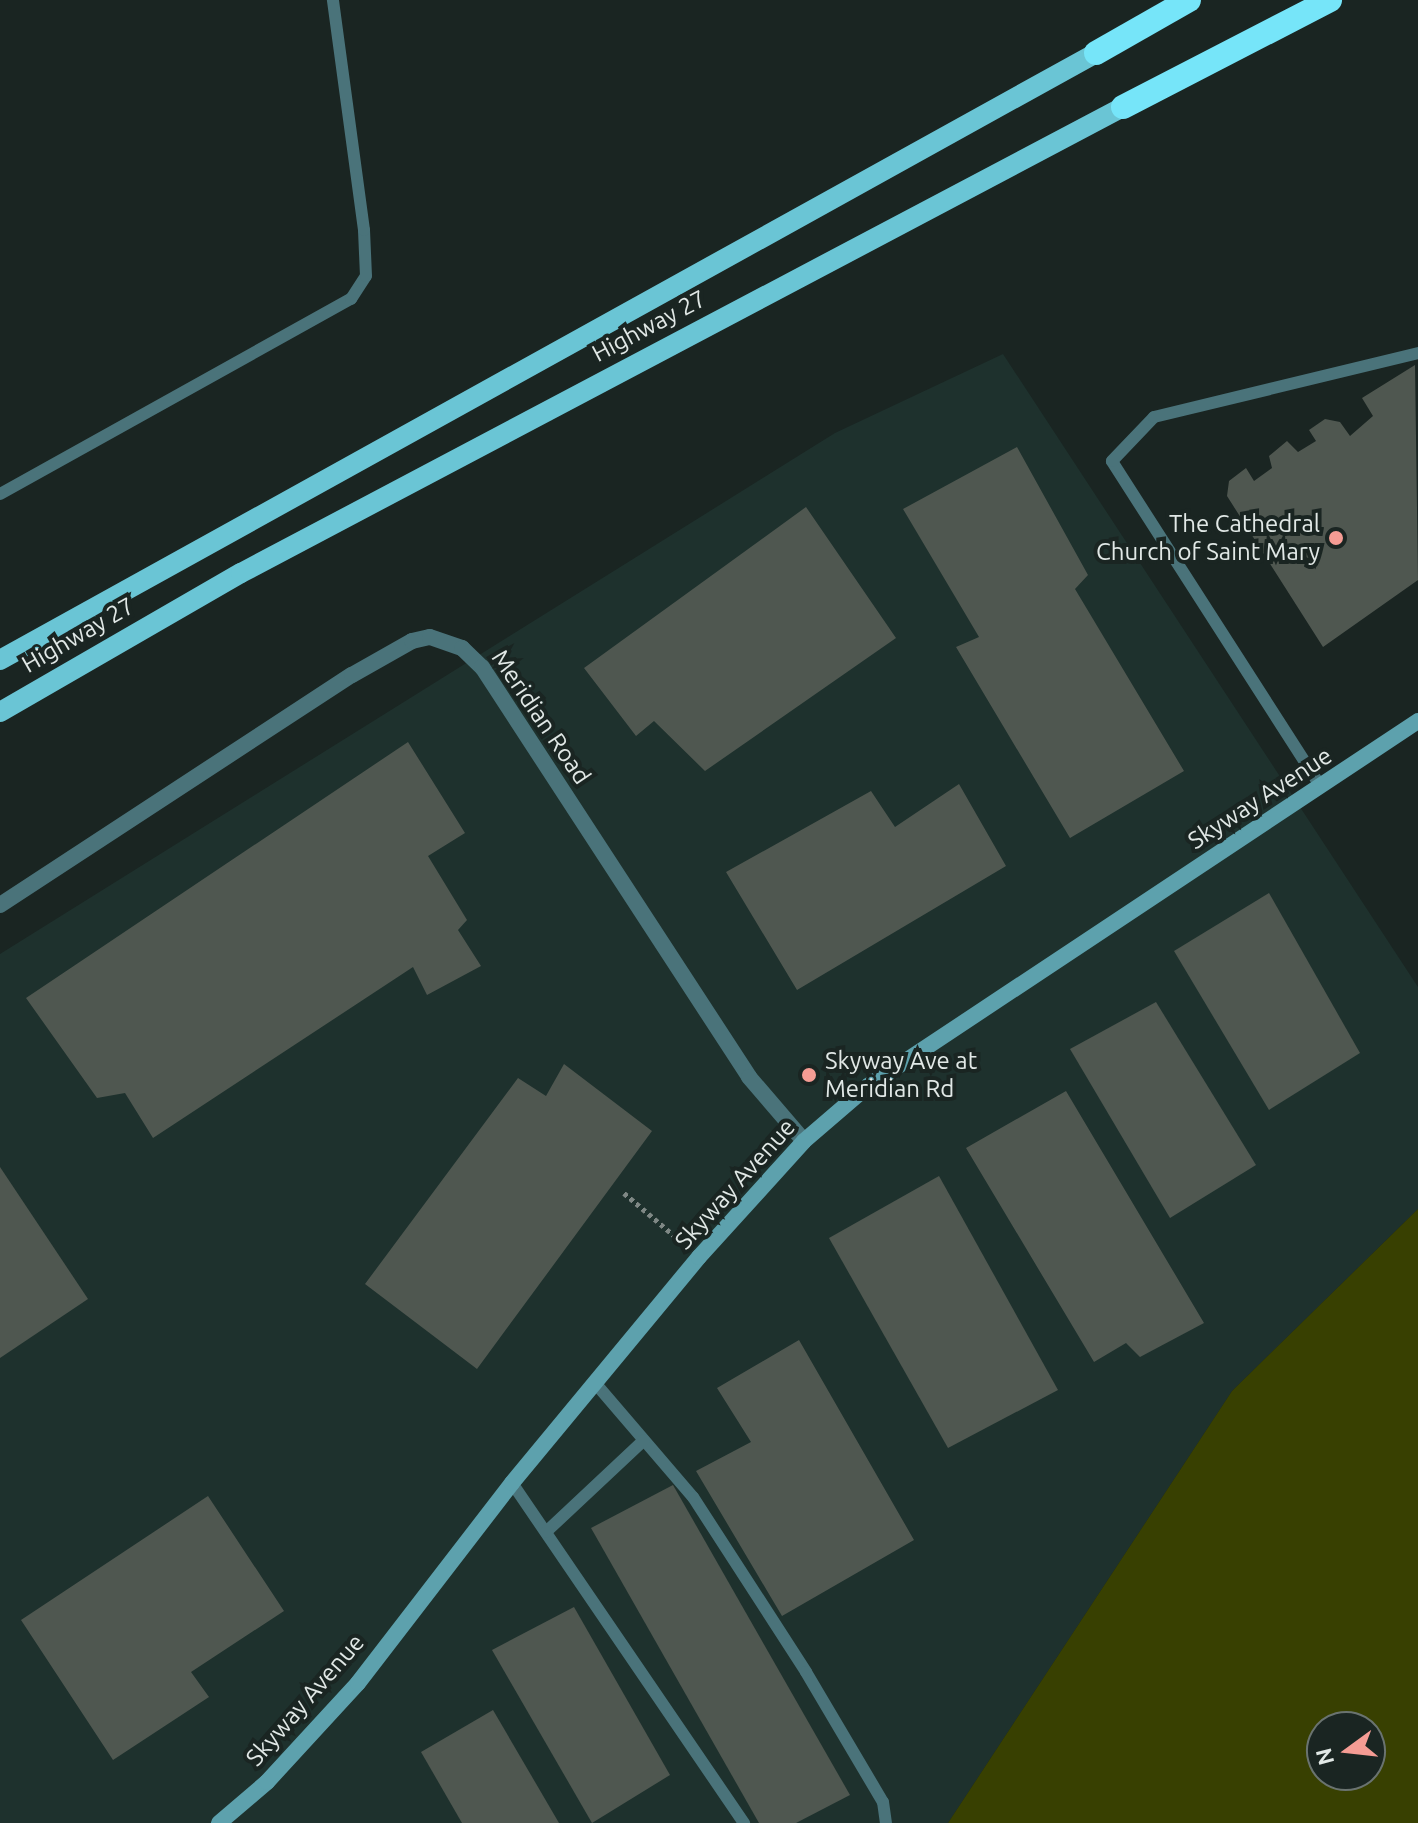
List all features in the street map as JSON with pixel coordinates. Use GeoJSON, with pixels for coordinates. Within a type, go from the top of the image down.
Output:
{"type":"FeatureCollection","features":[{"type":"Feature","properties":{"kind":"highway","name":"Highway 27"},"geometry":{"type":"LineString","coordinates":[[1096,53],[1189,0]]}},
{"type":"Feature","properties":{"kind":"highway","name":"Highway 27"},"geometry":{"type":"LineString","coordinates":[[1123,107],[1330,0]]}},
{"type":"Feature","properties":{"kind":"main road","name":"Highway 27"},"geometry":{"type":"LineString","coordinates":[[0,660],[1096,53]]}},
{"type":"Feature","properties":{"kind":"main road","name":"Highway 27"},"geometry":{"type":"LineString","coordinates":[[0,712],[241,573],[1123,107]]}},
{"type":"Feature","properties":{"kind":"street","name":"Meridian Road"},"geometry":{"type":"LineString","coordinates":[[0,905],[352,675],[412,641],[430,637],[462,648],[482,667],[749,1077],[804,1141]]}},
{"type":"Feature","properties":{"kind":"street","name":"Skyway Avenue"},"geometry":{"type":"LineString","coordinates":[[219,1823],[267,1782],[358,1683],[512,1483],[699,1257],[804,1141],[868,1086],[1418,721]]}},
{"type":"Feature","properties":{"kind":"lane"},"geometry":{"type":"LineString","coordinates":[[0,494],[351,299],[366,276],[364,230],[333,0]]}},
{"type":"Feature","properties":{"kind":"lane"},"geometry":{"type":"LineString","coordinates":[[1321,787],[1112,461],[1154,417],[1418,353]]}},
{"type":"Feature","properties":{"kind":"lane"},"geometry":{"type":"LineString","coordinates":[[596,1384],[693,1497],[806,1672],[883,1802],[886,1823]]}},
{"type":"Feature","properties":{"kind":"lane"},"geometry":{"type":"LineString","coordinates":[[546,1532],[644,1440]]}},
{"type":"Feature","properties":{"kind":"lane"},"geometry":{"type":"LineString","coordinates":[[512,1483],[744,1823]]}},
{"type":"Feature","properties":{"kind":"path"},"geometry":{"type":"LineString","coordinates":[[624,1193],[699,1257]]}},
{"type":"Feature","properties":{"kind":"shaded area"},"geometry":{"type":"Polygon","coordinates":[[[1003,354],[1418,987],[1418,1209],[1232,1391],[948,1823],[0,1823],[0,954],[835,433],[1003,354]]]}},
{"type":"Feature","properties":{"kind":"green space"},"geometry":{"type":"Polygon","coordinates":[[[1418,1209],[1418,1823],[948,1823],[1232,1391],[1418,1209]]]}},
{"type":"Feature","properties":{"kind":"building","name":"The Cathedral Church of Saint Mary"},"geometry":{"type":"Polygon","coordinates":[[[1415,365],[1418,580],[1323,647],[1227,496],[1229,481],[1246,468],[1254,481],[1272,468],[1269,456],[1287,441],[1298,452],[1316,441],[1309,430],[1325,419],[1340,422],[1350,436],[1373,416],[1362,398],[1415,365]]]}},
{"type":"Feature","properties":{"kind":"building"},"geometry":{"type":"Polygon","coordinates":[[[1017,447],[1088,575],[1075,589],[1184,771],[1070,838],[956,647],[979,637],[903,509],[1017,447]]]}},
{"type":"Feature","properties":{"kind":"building"},"geometry":{"type":"Polygon","coordinates":[[[806,507],[896,638],[705,771],[654,721],[636,736],[584,668],[806,507]]]}},
{"type":"Feature","properties":{"kind":"building"},"geometry":{"type":"Polygon","coordinates":[[[408,742],[465,833],[428,856],[467,920],[458,930],[481,966],[427,995],[413,967],[153,1138],[125,1093],[97,1098],[26,998],[408,742]]]}},
{"type":"Feature","properties":{"kind":"building"},"geometry":{"type":"Polygon","coordinates":[[[959,784],[1006,866],[797,990],[726,872],[871,791],[895,827],[959,784]]]}},
{"type":"Feature","properties":{"kind":"building"},"geometry":{"type":"Polygon","coordinates":[[[1269,893],[1360,1053],[1269,1110],[1174,951],[1269,893]]]}},
{"type":"Feature","properties":{"kind":"building"},"geometry":{"type":"Polygon","coordinates":[[[1156,1002],[1256,1165],[1170,1218],[1070,1049],[1156,1002]]]}},
{"type":"Feature","properties":{"kind":"building"},"geometry":{"type":"Polygon","coordinates":[[[564,1064],[652,1131],[477,1369],[365,1284],[518,1078],[546,1096],[564,1064]]]}},
{"type":"Feature","properties":{"kind":"building"},"geometry":{"type":"Polygon","coordinates":[[[1066,1091],[1204,1323],[1140,1357],[1126,1343],[1094,1362],[966,1148],[1066,1091]]]}},
{"type":"Feature","properties":{"kind":"building"},"geometry":{"type":"Polygon","coordinates":[[[0,1167],[88,1299],[0,1358],[0,1167]]]}},
{"type":"Feature","properties":{"kind":"building"},"geometry":{"type":"Polygon","coordinates":[[[939,1176],[1058,1390],[948,1448],[829,1238],[939,1176]]]}},
{"type":"Feature","properties":{"kind":"building"},"geometry":{"type":"Polygon","coordinates":[[[799,1340],[914,1540],[782,1616],[696,1471],[751,1442],[717,1388],[799,1340]]]}},
{"type":"Feature","properties":{"kind":"building"},"geometry":{"type":"Polygon","coordinates":[[[673,1485],[850,1795],[796,1823],[759,1823],[591,1528],[673,1485]]]}},
{"type":"Feature","properties":{"kind":"building"},"geometry":{"type":"Polygon","coordinates":[[[208,1496],[284,1611],[191,1672],[209,1697],[113,1760],[21,1620],[208,1496]]]}},
{"type":"Feature","properties":{"kind":"building"},"geometry":{"type":"Polygon","coordinates":[[[574,1607],[670,1775],[592,1823],[492,1650],[574,1607]]]}},
{"type":"Feature","properties":{"kind":"building"},"geometry":{"type":"Polygon","coordinates":[[[493,1710],[559,1823],[462,1823],[421,1752],[493,1710]]]}},
{"type":"Feature","properties":{"kind":"place","name":"The Cathedral Church of Saint Mary"},"geometry":{"type":"Point","coordinates":[1336,538]}},
{"type":"Feature","properties":{"kind":"place","name":"Skyway Ave at Meridian Rd"},"geometry":{"type":"Point","coordinates":[809,1075]}}]}
